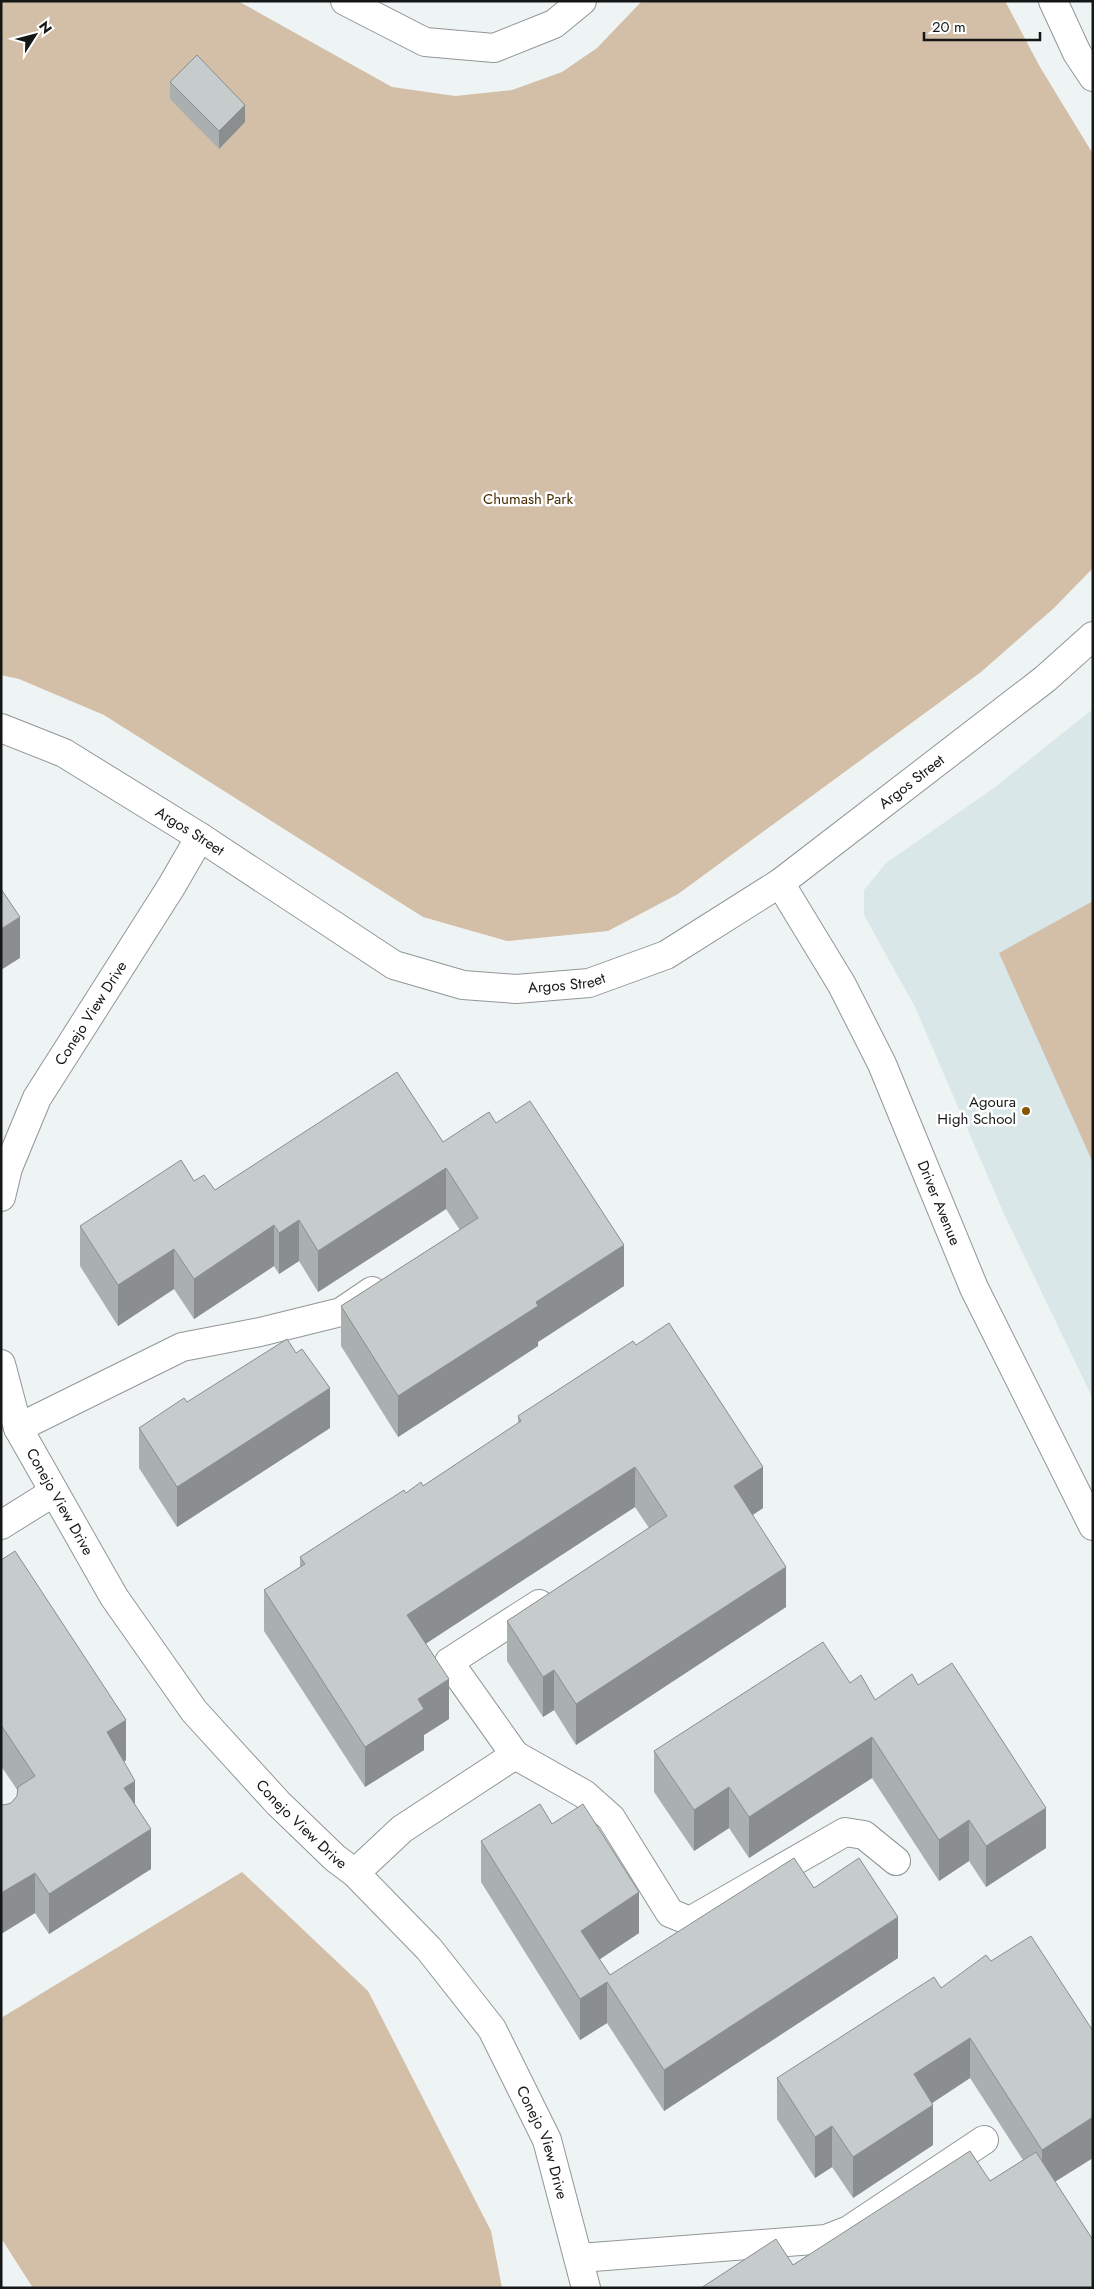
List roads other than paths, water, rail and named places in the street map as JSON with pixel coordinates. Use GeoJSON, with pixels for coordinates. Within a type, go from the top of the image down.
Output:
{"type":"FeatureCollection","features":[{"type":"Feature","properties":{"kind":"street"},"geometry":{"type":"LineString","coordinates":[[345,1],[425,42],[494,48],[554,24],[582,1]]}},
{"type":"Feature","properties":{"kind":"street"},"geometry":{"type":"LineString","coordinates":[[1053,1],[1077,52],[1093,77]]}},
{"type":"Feature","properties":{"kind":"street","name":"Argos Street"},"geometry":{"type":"LineString","coordinates":[[1,728],[64,753],[200,837],[394,965],[463,985],[516,989],[589,983],[666,955],[780,883],[1045,679],[1093,636]]}},
{"type":"Feature","properties":{"kind":"street","name":"Conejo View Drive"},"geometry":{"type":"LineString","coordinates":[[1,1197],[8,1168],[37,1098],[165,896],[200,837]]}},
{"type":"Feature","properties":{"kind":"street","name":"Driver Avenue"},"geometry":{"type":"LineString","coordinates":[[780,883],[842,985],[882,1064],[974,1288],[1093,1526]]}},
{"type":"Feature","properties":{"kind":"street"},"geometry":{"type":"LineString","coordinates":[[18,1428],[182,1347],[260,1332],[341,1312],[395,1276]]}},
{"type":"Feature","properties":{"kind":"street","name":"Conejo View Drive"},"geometry":{"type":"LineString","coordinates":[[1,1364],[18,1428],[114,1597],[194,1711],[278,1803],[335,1858],[355,1874],[429,1949],[492,2029],[548,2140],[580,2258],[586,2288]]}},
{"type":"Feature","properties":{"kind":"street"},"geometry":{"type":"LineString","coordinates":[[1,1525],[54,1492]]}},
{"type":"Feature","properties":{"kind":"street"},"geometry":{"type":"LineString","coordinates":[[557,1592],[449,1662],[515,1755],[584,1794],[611,1818],[670,1913],[690,1921],[845,1832],[864,1834],[896,1860]]}},
{"type":"Feature","properties":{"kind":"street"},"geometry":{"type":"LineString","coordinates":[[355,1874],[402,1829],[515,1755]]}},
{"type":"Feature","properties":{"kind":"street"},"geometry":{"type":"LineString","coordinates":[[580,2258],[826,2238],[849,2230],[984,2140]]}},
{"type":"Feature","properties":{"kind":"place","name":"Agoura High School"},"geometry":{"type":"Point","coordinates":[1026,1111]}},
{"type":"Feature","properties":{"kind":"park label","name":"Chumash Park"},"geometry":{"type":"Point","coordinates":[528,499]}}]}
